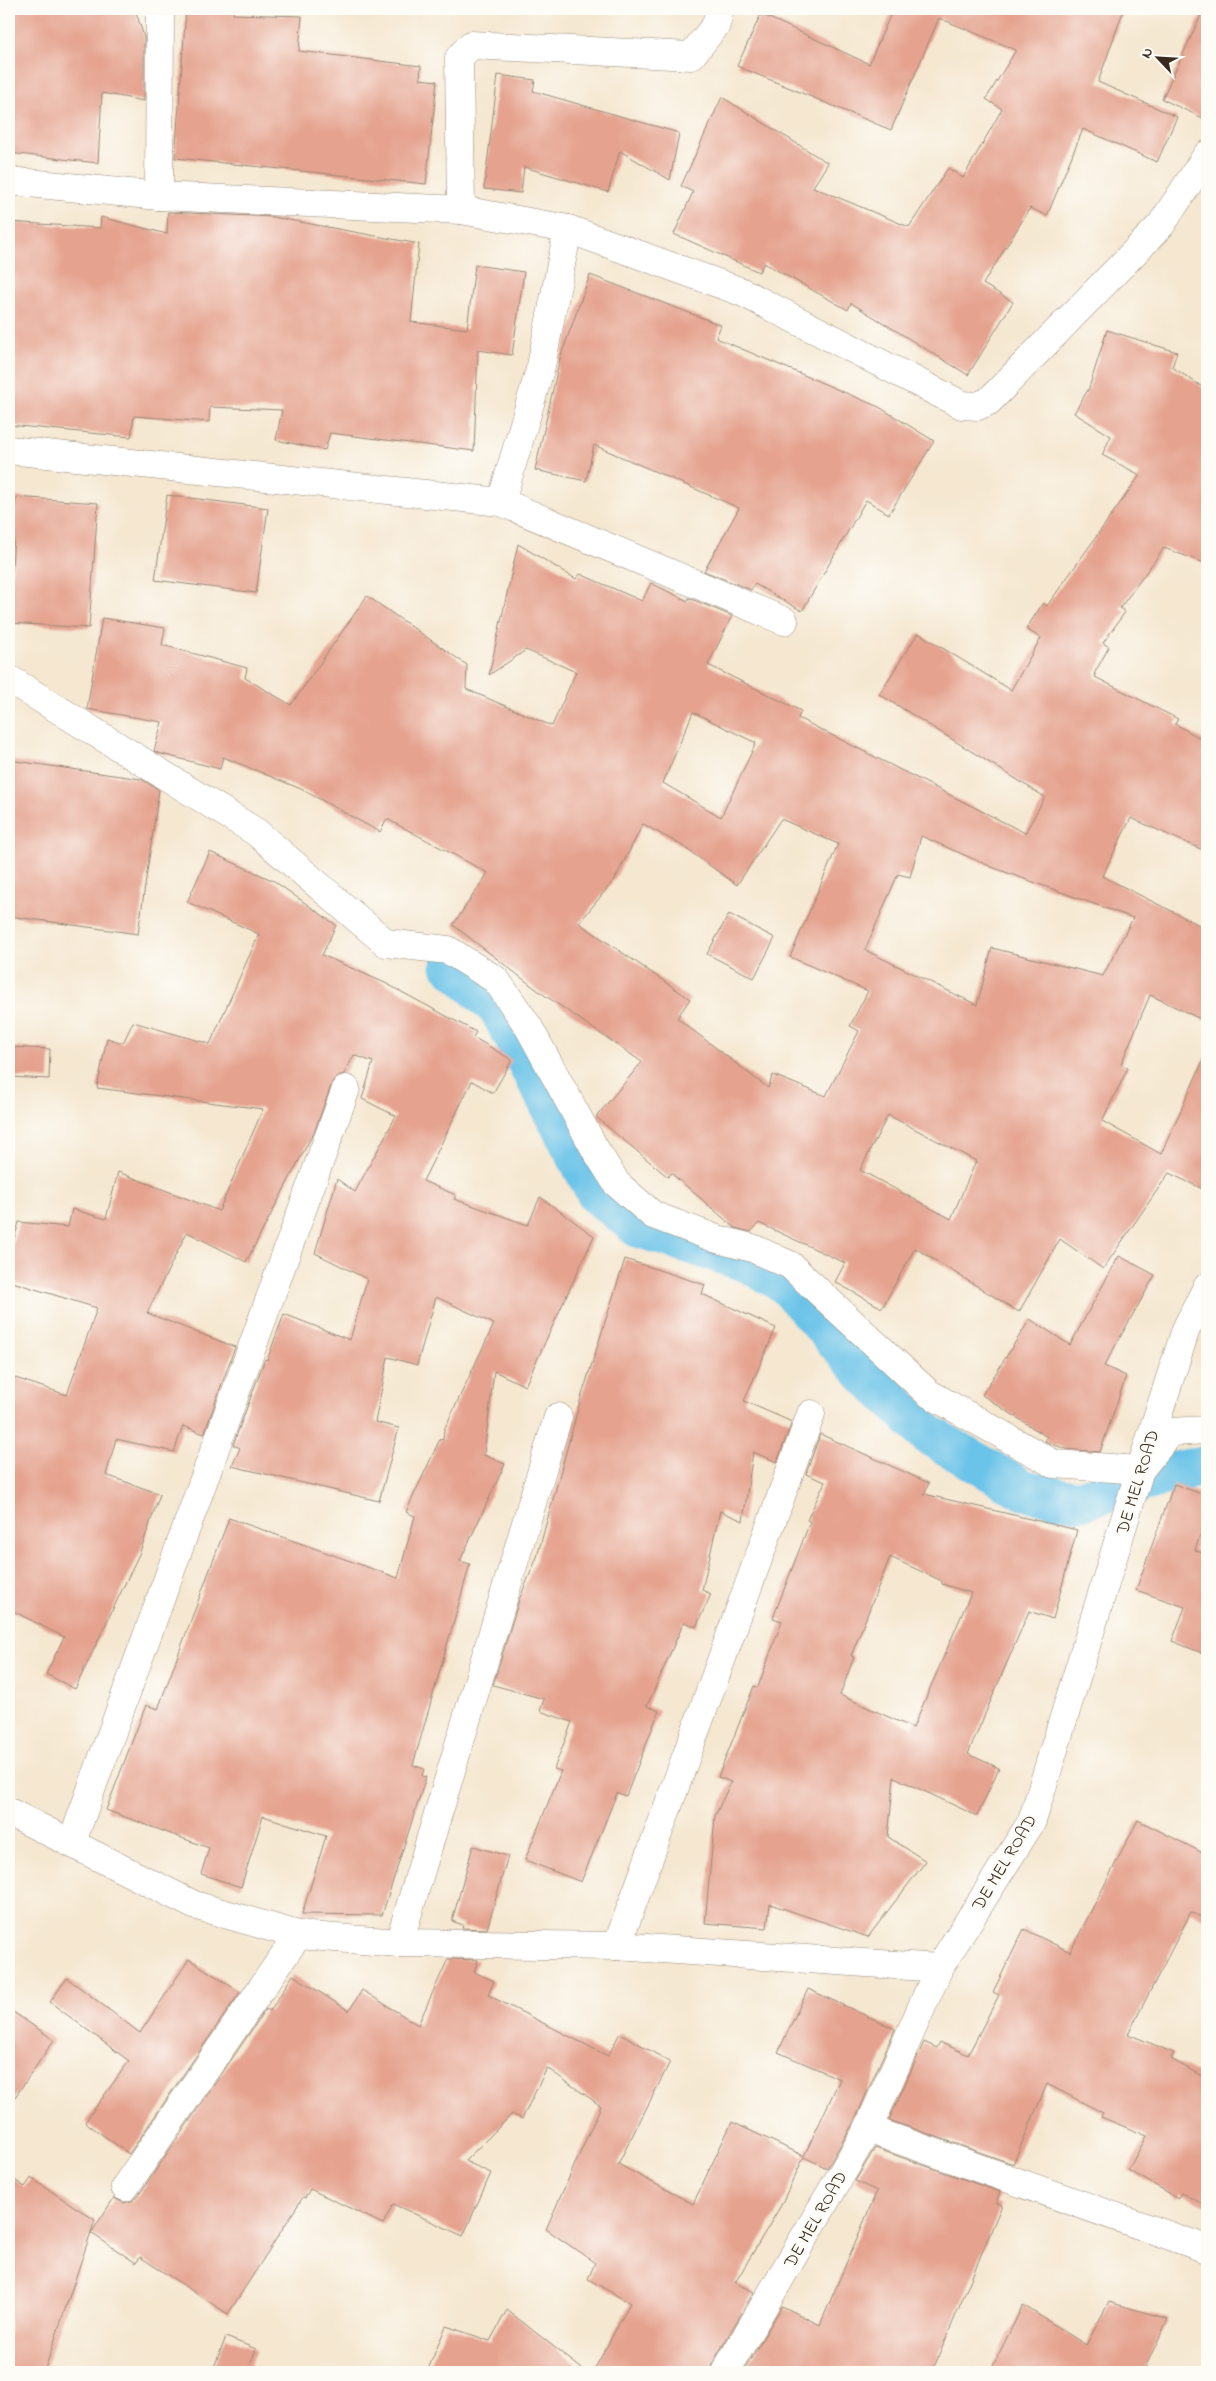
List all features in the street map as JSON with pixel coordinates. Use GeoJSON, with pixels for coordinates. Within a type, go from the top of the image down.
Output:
{"type":"FeatureCollection","features":[{"type":"Feature","properties":{"kind":"street"},"geometry":{"type":"LineString","coordinates":[[159,196],[160,9]]}},
{"type":"Feature","properties":{"kind":"street"},"geometry":{"type":"LineString","coordinates":[[461,210],[459,58],[472,45],[691,56],[716,25],[720,9]]}},
{"type":"Feature","properties":{"kind":"street"},"geometry":{"type":"LineString","coordinates":[[9,181],[159,196],[461,210],[568,229],[742,292],[962,405],[978,406],[989,401],[1161,225],[1207,155]]}},
{"type":"Feature","properties":{"kind":"street"},"geometry":{"type":"LineString","coordinates":[[501,502],[541,366],[568,229]]}},
{"type":"Feature","properties":{"kind":"street"},"geometry":{"type":"LineString","coordinates":[[9,450],[501,502],[784,621]]}},
{"type":"Feature","properties":{"kind":"street"},"geometry":{"type":"LineString","coordinates":[[9,678],[256,832],[386,943],[448,950],[496,980],[528,1026],[595,1149],[617,1184],[653,1215],[717,1239],[752,1248],[790,1264],[928,1393],[1054,1464],[1140,1470],[1170,1432],[1207,1430]]}},
{"type":"Feature","properties":{"kind":"street"},"geometry":{"type":"LineString","coordinates":[[72,1842],[346,1089]]}},
{"type":"Feature","properties":{"kind":"street","name":"DE MEL ROAD"},"geometry":{"type":"LineString","coordinates":[[725,2372],[868,2129],[939,1968],[1032,1820],[1140,1470],[1186,1329],[1207,1287]]}},
{"type":"Feature","properties":{"kind":"street"},"geometry":{"type":"LineString","coordinates":[[617,1946],[811,1414]]}},
{"type":"Feature","properties":{"kind":"street"},"geometry":{"type":"LineString","coordinates":[[399,1943],[558,1417]]}},
{"type":"Feature","properties":{"kind":"street"},"geometry":{"type":"LineString","coordinates":[[9,1812],[194,1905],[298,1935],[399,1943],[617,1946],[939,1968]]}},
{"type":"Feature","properties":{"kind":"street"},"geometry":{"type":"LineString","coordinates":[[125,2187],[298,1935]]}},
{"type":"Feature","properties":{"kind":"street"},"geometry":{"type":"LineString","coordinates":[[868,2129],[1207,2249]]}},
{"type":"Feature","properties":{"kind":"building"},"geometry":{"type":"Polygon","coordinates":[[[9,9],[135,9],[144,37],[144,101],[102,93],[98,163],[9,153],[9,9]]]}},
{"type":"Feature","properties":{"kind":"building"},"geometry":{"type":"Polygon","coordinates":[[[186,9],[233,9],[233,14],[302,16],[299,51],[421,66],[420,79],[437,81],[426,184],[175,158],[186,9]]]}},
{"type":"Feature","properties":{"kind":"building"},"geometry":{"type":"Polygon","coordinates":[[[893,9],[1124,9],[1098,82],[1177,117],[1157,162],[1083,129],[1047,216],[1030,208],[983,284],[1013,302],[968,375],[851,303],[848,310],[764,263],[759,272],[674,234],[693,192],[681,186],[722,97],[828,163],[813,187],[909,227],[948,168],[963,178],[1002,109],[986,99],[1016,50],[939,18],[891,130],[737,66],[761,14],[869,64],[893,9]]]}},
{"type":"Feature","properties":{"kind":"building"},"geometry":{"type":"Polygon","coordinates":[[[1204,9],[1207,9],[1207,120],[1162,99],[1204,9]]]}},
{"type":"Feature","properties":{"kind":"building"},"geometry":{"type":"Polygon","coordinates":[[[498,75],[535,80],[533,91],[679,133],[670,180],[620,151],[608,192],[524,167],[521,193],[484,189],[498,75]]]}},
{"type":"Feature","properties":{"kind":"building"},"geometry":{"type":"Polygon","coordinates":[[[168,212],[273,217],[419,244],[411,322],[467,329],[475,265],[524,272],[512,355],[478,350],[474,451],[330,433],[325,450],[276,440],[282,410],[210,407],[209,422],[134,416],[131,437],[9,425],[9,222],[100,228],[101,217],[167,234],[168,212]]]}},
{"type":"Feature","properties":{"kind":"building"},"geometry":{"type":"Polygon","coordinates":[[[590,275],[721,325],[716,338],[879,407],[934,441],[889,514],[866,500],[802,611],[755,584],[751,590],[704,571],[739,508],[594,445],[586,481],[535,470],[560,358],[590,275]]]}},
{"type":"Feature","properties":{"kind":"building"},"geometry":{"type":"Polygon","coordinates":[[[1107,330],[1177,352],[1172,367],[1207,390],[1207,564],[1164,548],[1120,608],[1125,612],[1103,643],[1109,647],[1094,674],[1096,675],[1095,677],[1178,719],[1175,724],[1207,742],[1207,852],[1131,818],[1102,876],[1207,929],[1207,1022],[1150,995],[1121,1064],[1128,1068],[1102,1121],[1161,1154],[1207,1052],[1207,1191],[1169,1173],[1103,1269],[1060,1239],[1019,1312],[915,1248],[882,1308],[835,1282],[845,1263],[759,1223],[751,1232],[735,1228],[671,1173],[668,1177],[596,1117],[642,1062],[540,992],[453,925],[488,873],[387,819],[380,832],[301,789],[223,757],[220,769],[158,753],[154,751],[162,722],[87,709],[102,618],[165,628],[162,645],[247,668],[245,678],[291,705],[367,596],[467,665],[466,689],[552,726],[576,672],[526,650],[489,675],[518,544],[576,579],[580,574],[642,601],[651,583],[688,601],[689,598],[732,616],[708,665],[801,711],[798,718],[1025,833],[1045,797],[879,694],[918,633],[1011,690],[1041,638],[1026,629],[1043,603],[1047,606],[1140,475],[1102,455],[1111,436],[1074,413],[1089,388],[1107,330]],[[693,712],[663,783],[721,817],[756,743],[693,712]],[[781,819],[737,885],[681,845],[643,824],[615,879],[579,923],[690,999],[677,1018],[768,1088],[773,1075],[826,1096],[859,1031],[850,1026],[868,991],[790,957],[838,844],[781,819]],[[921,836],[910,877],[898,874],[865,950],[977,1005],[992,948],[1103,976],[1133,918],[994,868],[921,836]],[[888,1115],[860,1170],[951,1219],[976,1161],[888,1115]]]}},
{"type":"Feature","properties":{"kind":"building"},"geometry":{"type":"Polygon","coordinates":[[[167,495],[268,508],[256,593],[155,580],[167,495]]]}},
{"type":"Feature","properties":{"kind":"building"},"geometry":{"type":"Polygon","coordinates":[[[16,497],[98,503],[89,628],[9,623],[16,497]]]}},
{"type":"Feature","properties":{"kind":"building"},"geometry":{"type":"Polygon","coordinates":[[[9,760],[141,779],[159,790],[138,934],[9,916],[9,760]]]}},
{"type":"Feature","properties":{"kind":"building"},"geometry":{"type":"Polygon","coordinates":[[[210,852],[274,881],[336,925],[322,955],[385,983],[476,1032],[473,1037],[512,1060],[493,1093],[472,1081],[423,1181],[456,1195],[454,1199],[528,1225],[540,1197],[594,1236],[525,1386],[494,1371],[484,1455],[505,1464],[460,1561],[470,1564],[413,1765],[424,1769],[422,1776],[426,1777],[382,1915],[302,1914],[326,1836],[263,1816],[241,1887],[201,1874],[209,1848],[106,1810],[146,1705],[158,1709],[229,1518],[398,1578],[415,1516],[406,1512],[440,1439],[443,1440],[444,1430],[494,1324],[436,1297],[417,1365],[388,1357],[375,1422],[399,1428],[379,1501],[232,1466],[240,1448],[233,1445],[284,1314],[350,1340],[367,1279],[315,1253],[337,1179],[355,1192],[396,1116],[362,1099],[373,1062],[354,1055],[344,1074],[336,1077],[332,1083],[315,1130],[246,1262],[187,1232],[147,1313],[235,1347],[204,1434],[183,1426],[174,1452],[116,1439],[106,1475],[160,1494],[140,1552],[75,1689],[46,1674],[64,1637],[9,1609],[9,1376],[67,1395],[97,1308],[9,1281],[9,1256],[19,1222],[68,1227],[72,1209],[106,1219],[118,1172],[219,1211],[263,1109],[97,1088],[107,1038],[123,1043],[133,1022],[210,1044],[259,934],[187,902],[210,852]]]}},
{"type":"Feature","properties":{"kind":"building"},"geometry":{"type":"Polygon","coordinates":[[[729,914],[775,938],[754,978],[707,954],[729,914]]]}},
{"type":"Feature","properties":{"kind":"building"},"geometry":{"type":"Polygon","coordinates":[[[9,1047],[50,1049],[49,1079],[9,1077],[9,1047]]]}},
{"type":"Feature","properties":{"kind":"building"},"geometry":{"type":"Polygon","coordinates":[[[1119,1256],[1155,1275],[1104,1366],[1126,1376],[1100,1452],[1067,1449],[1051,1444],[1045,1441],[1047,1437],[982,1395],[1030,1319],[1070,1345],[1119,1256]]]}},
{"type":"Feature","properties":{"kind":"building"},"geometry":{"type":"Polygon","coordinates":[[[625,1259],[705,1285],[702,1294],[776,1328],[744,1401],[792,1422],[777,1462],[753,1452],[743,1521],[720,1511],[702,1590],[711,1594],[696,1627],[684,1622],[647,1706],[659,1711],[626,1796],[617,1793],[581,1882],[525,1860],[561,1771],[554,1769],[572,1722],[540,1711],[544,1699],[493,1685],[519,1600],[537,1557],[581,1398],[625,1259]]]}},
{"type":"Feature","properties":{"kind":"building"},"geometry":{"type":"Polygon","coordinates":[[[820,1434],[929,1483],[924,1494],[1077,1530],[1053,1619],[1029,1611],[968,1754],[999,1768],[977,1816],[894,1777],[888,1837],[926,1861],[868,1937],[770,1904],[767,1928],[705,1923],[715,1816],[731,1782],[718,1777],[754,1686],[758,1687],[782,1621],[773,1618],[810,1522],[807,1520],[825,1482],[806,1474],[820,1434]],[[890,1557],[851,1656],[854,1657],[840,1695],[913,1728],[971,1593],[942,1584],[942,1581],[890,1557]]]}},
{"type":"Feature","properties":{"kind":"building"},"geometry":{"type":"Polygon","coordinates":[[[1174,1484],[1207,1496],[1207,1515],[1195,1550],[1207,1555],[1207,1655],[1172,1641],[1185,1607],[1136,1590],[1174,1484]]]}},
{"type":"Feature","properties":{"kind":"building"},"geometry":{"type":"Polygon","coordinates":[[[1138,1820],[1207,1855],[1207,1920],[1191,1912],[1128,2034],[1174,2053],[1171,2059],[1207,2079],[1207,2206],[1181,2193],[1178,2198],[1128,2170],[1147,2136],[1101,2117],[1103,2113],[1047,2084],[1013,2164],[889,2120],[924,2042],[937,2048],[940,2042],[968,2055],[999,1995],[993,1992],[1024,1929],[1070,1952],[1138,1820]]]}},
{"type":"Feature","properties":{"kind":"building"},"geometry":{"type":"Polygon","coordinates":[[[473,1846],[508,1856],[487,1929],[462,1928],[463,1925],[452,1921],[473,1846]]]}},
{"type":"Feature","properties":{"kind":"building"},"geometry":{"type":"Polygon","coordinates":[[[189,1959],[240,1992],[129,2154],[85,2122],[129,2061],[50,2002],[67,1978],[140,2033],[189,1959]]]}},
{"type":"Feature","properties":{"kind":"building"},"geometry":{"type":"Polygon","coordinates":[[[448,1959],[478,1960],[474,1972],[494,1981],[488,1995],[608,2056],[620,2033],[670,2062],[618,2164],[693,2204],[732,2122],[804,2156],[840,2079],[778,2052],[808,1989],[895,2029],[854,2122],[827,2168],[804,2157],[780,2207],[735,2283],[754,2292],[709,2372],[593,2372],[630,2303],[588,2279],[595,2263],[546,2229],[601,2106],[547,2068],[522,2119],[512,2114],[465,2161],[491,2173],[463,2236],[393,2204],[383,2224],[310,2189],[228,2314],[140,2257],[136,2263],[91,2233],[114,2198],[124,2203],[132,2201],[138,2196],[266,2009],[270,2011],[293,1975],[349,2011],[362,1990],[418,2025],[448,1959]]]}},
{"type":"Feature","properties":{"kind":"building"},"geometry":{"type":"Polygon","coordinates":[[[9,2009],[54,2040],[9,2106],[9,2009]]]}},
{"type":"Feature","properties":{"kind":"building"},"geometry":{"type":"Polygon","coordinates":[[[875,2148],[1000,2192],[996,2203],[1002,2205],[932,2372],[743,2372],[782,2306],[820,2325],[877,2191],[855,2181],[875,2148]]]}},
{"type":"Feature","properties":{"kind":"building"},"geometry":{"type":"Polygon","coordinates":[[[9,2176],[25,2187],[31,2178],[95,2220],[44,2372],[9,2372],[9,2176]]]}},
{"type":"Feature","properties":{"kind":"building"},"geometry":{"type":"Polygon","coordinates":[[[1109,2302],[1168,2319],[1143,2372],[990,2372],[1023,2305],[1086,2345],[1109,2302]]]}},
{"type":"Feature","properties":{"kind":"building"},"geometry":{"type":"Polygon","coordinates":[[[507,2310],[586,2372],[427,2372],[446,2326],[490,2341],[507,2310]]]}},
{"type":"Feature","properties":{"kind":"building"},"geometry":{"type":"Polygon","coordinates":[[[226,2337],[256,2349],[247,2372],[212,2372],[226,2337]]]}},
{"type":"Feature","properties":{"kind":"waterway"},"geometry":{"type":"LineString","coordinates":[[451,965],[499,1009],[597,1194],[638,1227],[747,1262],[785,1283],[867,1376],[929,1435],[1024,1490],[1077,1501],[1175,1472],[1207,1465]]}}]}
